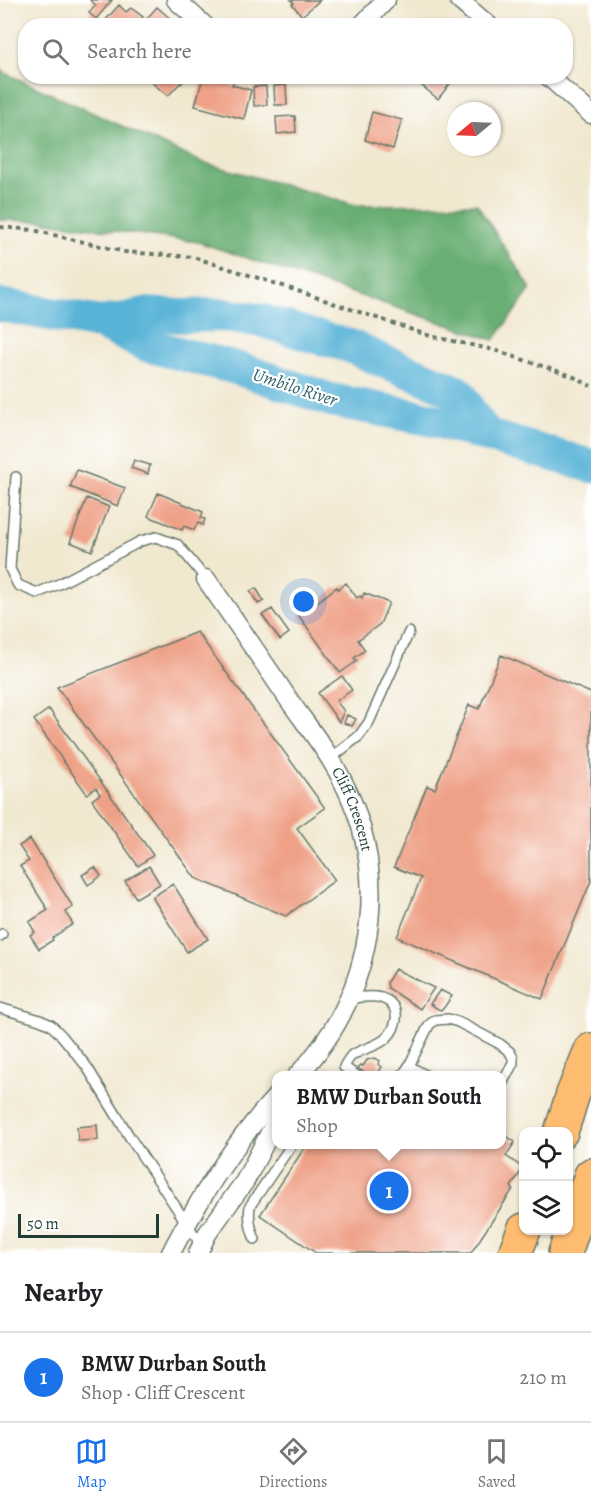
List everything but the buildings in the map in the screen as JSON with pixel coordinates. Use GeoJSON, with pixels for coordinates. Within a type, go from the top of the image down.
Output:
{"type":"FeatureCollection","features":[{"type":"Feature","properties":{"kind":"highway"},"geometry":{"type":"LineString","coordinates":[[562,1127],[591,1050]]}},
{"type":"Feature","properties":{"kind":"highway"},"geometry":{"type":"LineString","coordinates":[[565,1253],[591,1175]]}},
{"type":"Feature","properties":{"kind":"highway"},"geometry":{"type":"LineString","coordinates":[[514,1253],[522,1235]]}},
{"type":"Feature","properties":{"kind":"highway"},"geometry":{"type":"LineString","coordinates":[[525,1253],[529,1235]]}},
{"type":"Feature","properties":{"kind":"street"},"geometry":{"type":"LineString","coordinates":[[176,0],[196,18]]}},
{"type":"Feature","properties":{"kind":"street"},"geometry":{"type":"LineString","coordinates":[[369,18],[386,0]]}},
{"type":"Feature","properties":{"kind":"street"},"geometry":{"type":"LineString","coordinates":[[459,0],[480,18]]}},
{"type":"Feature","properties":{"kind":"street"},"geometry":{"type":"LineString","coordinates":[[557,84],[591,114]]}},
{"type":"Feature","properties":{"kind":"street","name":"Cliff Crescent"},"geometry":{"type":"LineString","coordinates":[[207,579],[330,759],[360,820],[371,870],[368,932],[361,966],[350,998],[333,1029],[303,1071]]}},
{"type":"Feature","properties":{"kind":"street"},"geometry":{"type":"LineString","coordinates":[[171,1253],[224,1163],[272,1102]]}},
{"type":"Feature","properties":{"kind":"street"},"geometry":{"type":"LineString","coordinates":[[199,1249],[244,1181],[272,1128]]}},
{"type":"Feature","properties":{"kind":"lane"},"geometry":{"type":"LineString","coordinates":[[16,477],[10,569],[18,585],[37,593],[141,541],[156,537],[178,545],[207,579]]}},
{"type":"Feature","properties":{"kind":"lane"},"geometry":{"type":"LineString","coordinates":[[330,759],[359,736],[369,722],[410,632]]}},
{"type":"Feature","properties":{"kind":"lane"},"geometry":{"type":"LineString","coordinates":[[341,1071],[352,1055],[387,1039],[397,1020],[393,1006],[380,997],[350,998]]}},
{"type":"Feature","properties":{"kind":"lane"},"geometry":{"type":"LineString","coordinates":[[0,1008],[40,1020],[51,1025],[62,1036],[87,1067],[187,1223],[199,1249]]}},
{"type":"Feature","properties":{"kind":"lane"},"geometry":{"type":"LineString","coordinates":[[406,1071],[429,1025],[435,1020],[448,1019],[500,1044],[510,1052],[513,1063],[506,1075]]}},
{"type":"Feature","properties":{"kind":"lane"},"geometry":{"type":"LineString","coordinates":[[409,1066],[418,1071]]}},
{"type":"Feature","properties":{"kind":"lane"},"geometry":{"type":"LineString","coordinates":[[344,1067],[350,1071]]}},
{"type":"Feature","properties":{"kind":"lane"},"geometry":{"type":"LineString","coordinates":[[255,1239],[250,1225],[250,1206],[289,1149]]}},
{"type":"Feature","properties":{"kind":"path"},"geometry":{"type":"LineString","coordinates":[[0,227],[33,230],[125,252],[193,257],[430,336],[494,350],[572,376],[591,386]]}},
{"type":"Feature","properties":{"kind":"green space"},"geometry":{"type":"Polygon","coordinates":[[[0,68],[18,79],[18,84],[29,84],[201,162],[356,205],[477,204],[531,289],[494,340],[198,242],[39,221],[0,220],[0,68]]]}},
{"type":"Feature","properties":{"kind":"waterway","name":"Umbilo River"},"geometry":{"type":"LineString","coordinates":[[0,305],[100,323],[146,345],[240,369],[331,400],[434,420],[591,466]]}},
{"type":"Feature","properties":{"kind":"waterway"},"geometry":{"type":"LineString","coordinates":[[100,323],[144,314],[223,315],[264,321],[350,346],[459,393],[488,436]]}},
{"type":"Feature","properties":{"kind":"place","name":"BMW Durban South"},"geometry":{"type":"Point","coordinates":[389,1191]}}]}
